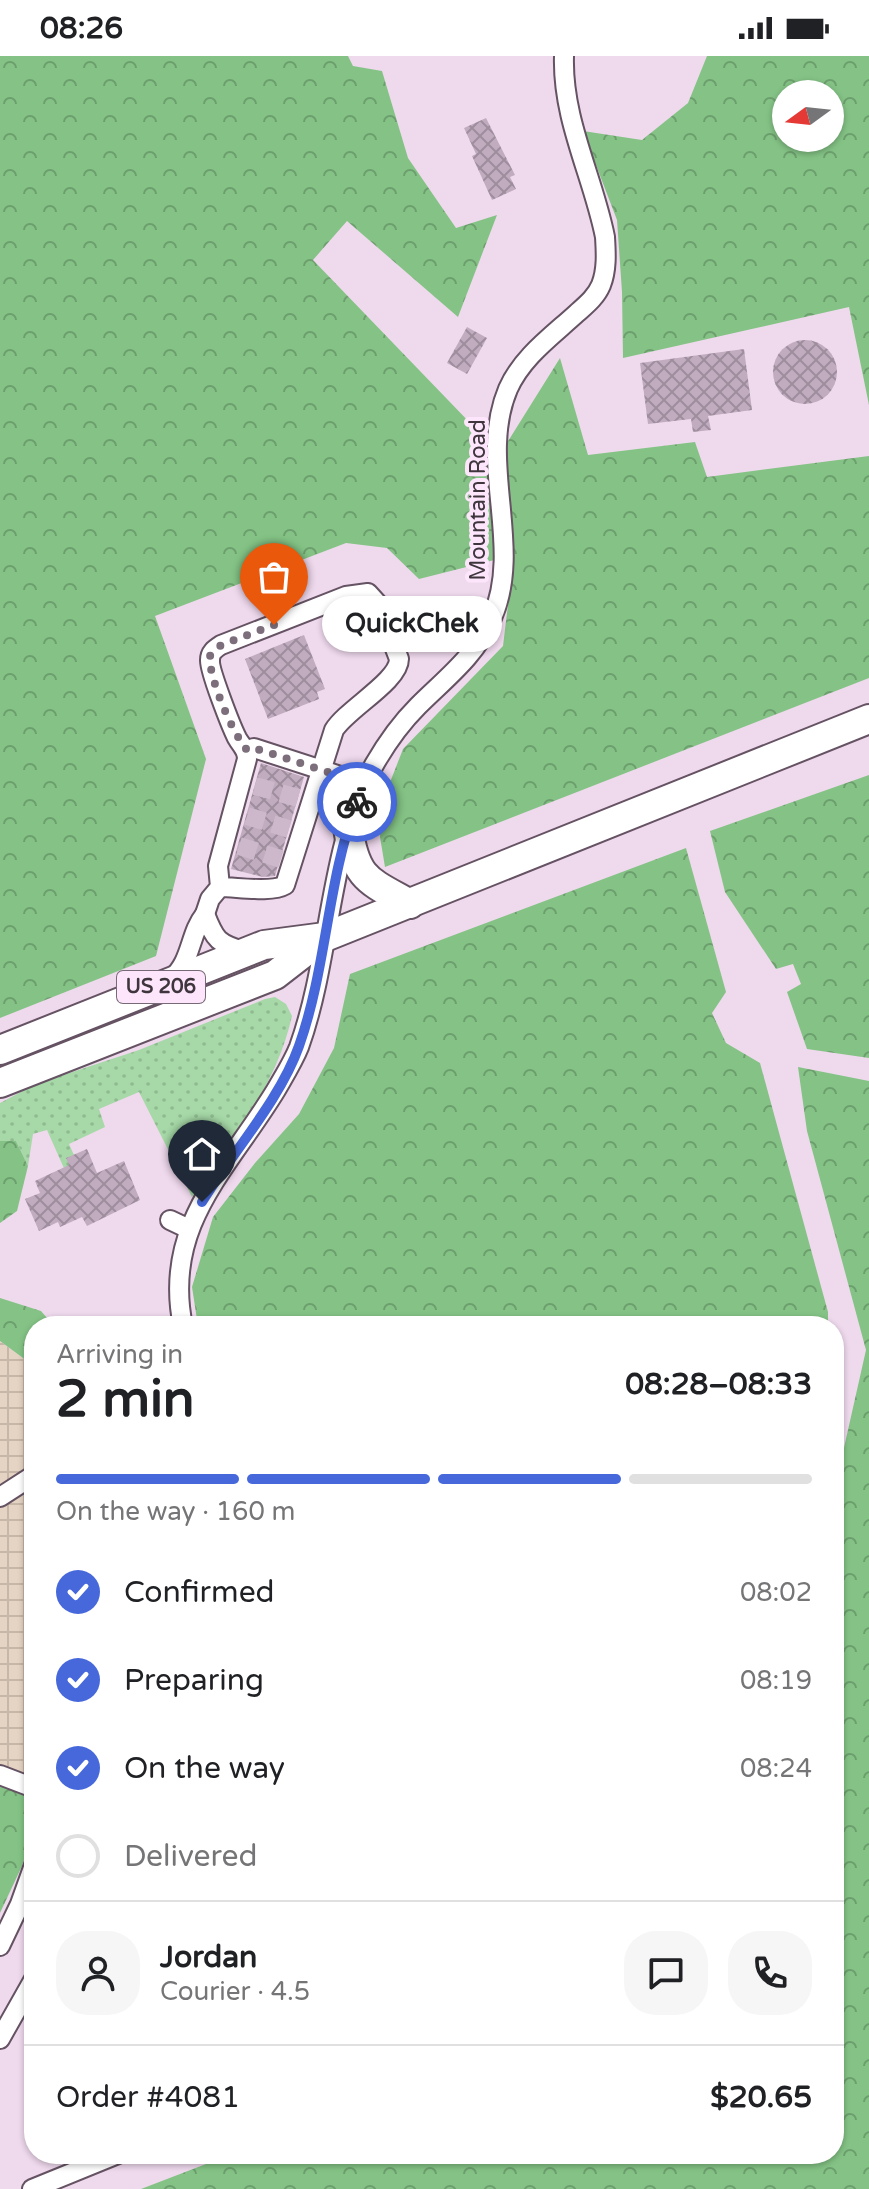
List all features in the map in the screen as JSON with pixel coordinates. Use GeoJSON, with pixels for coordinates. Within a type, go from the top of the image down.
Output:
{"type":"FeatureCollection","features":[{"type":"Feature","properties":{"kind":"highway","name":"US 206"},"geometry":{"type":"LineString","coordinates":[[0,1050],[264,945],[325,937],[869,719]]}},
{"type":"Feature","properties":{"kind":"highway"},"geometry":{"type":"LineString","coordinates":[[348,828],[355,860],[364,877],[410,904]]}},
{"type":"Feature","properties":{"kind":"highway","name":"US 206"},"geometry":{"type":"LineString","coordinates":[[4,1080],[275,975],[325,937]]}},
{"type":"Feature","properties":{"kind":"street","name":"Mountain Road"},"geometry":{"type":"LineString","coordinates":[[182,1316],[179,1268],[189,1229],[202,1202],[256,1124],[298,1050],[314,995],[348,828],[365,784],[397,731],[419,704],[456,672],[476,648],[492,618],[504,576],[497,458],[499,424],[506,392],[520,368],[541,344],[593,298],[601,285],[606,254],[605,237],[569,115],[563,74],[564,56]]}},
{"type":"Feature","properties":{"kind":"street"},"geometry":{"type":"LineString","coordinates":[[162,986],[185,965],[196,925],[220,887],[218,866],[232,844],[248,784],[247,750],[237,737],[212,672],[212,652],[221,645],[327,604],[368,593],[378,604],[400,663],[396,671],[337,726],[321,769],[304,800],[287,860],[287,882],[276,890],[220,887]]}},
{"type":"Feature","properties":{"kind":"street"},"geometry":{"type":"LineString","coordinates":[[247,750],[254,748],[365,784]]}},
{"type":"Feature","properties":{"kind":"street"},"geometry":{"type":"LineString","coordinates":[[205,914],[220,943],[246,952]]}},
{"type":"Feature","properties":{"kind":"street"},"geometry":{"type":"LineString","coordinates":[[170,1220],[189,1229]]}},
{"type":"Feature","properties":{"kind":"street"},"geometry":{"type":"LineString","coordinates":[[0,1497],[24,1481]]}},
{"type":"Feature","properties":{"kind":"street"},"geometry":{"type":"LineString","coordinates":[[0,1775],[24,1784]]}},
{"type":"Feature","properties":{"kind":"street"},"geometry":{"type":"LineString","coordinates":[[0,1946],[24,1893]]}},
{"type":"Feature","properties":{"kind":"street"},"geometry":{"type":"LineString","coordinates":[[0,2039],[24,1997]]}},
{"type":"Feature","properties":{"kind":"street"},"geometry":{"type":"LineString","coordinates":[[32,2189],[93,2164]]}},
{"type":"Feature","properties":{"kind":"shaded area"},"geometry":{"type":"Polygon","coordinates":[[[0,1341],[24,1359],[24,1813],[0,1804],[0,1341]]]}},
{"type":"Feature","properties":{"kind":"green space"},"geometry":{"type":"Polygon","coordinates":[[[0,56],[348,56],[353,66],[382,71],[408,158],[456,228],[497,215],[458,317],[347,221],[313,260],[500,454],[560,358],[588,455],[695,442],[707,477],[869,456],[869,678],[385,867],[380,837],[382,803],[403,749],[503,646],[514,555],[419,579],[387,548],[346,543],[155,616],[206,759],[156,956],[0,1018],[0,56]]]}},
{"type":"Feature","properties":{"kind":"green space"},"geometry":{"type":"Polygon","coordinates":[[[707,56],[869,56],[869,405],[849,307],[623,358],[617,220],[583,131],[642,140],[688,103],[707,56]]]}},
{"type":"Feature","properties":{"kind":"green space"},"geometry":{"type":"Polygon","coordinates":[[[869,775],[869,1058],[807,1049],[787,992],[801,984],[793,964],[776,969],[725,892],[710,831],[869,775]]]}},
{"type":"Feature","properties":{"kind":"green space"},"geometry":{"type":"Polygon","coordinates":[[[686,848],[726,992],[712,1013],[726,1043],[760,1063],[828,1316],[196,1316],[192,1287],[213,1217],[299,1114],[334,1048],[350,974],[686,848]]]}},
{"type":"Feature","properties":{"kind":"green space"},"geometry":{"type":"Polygon","coordinates":[[[275,997],[286,1004],[292,1016],[276,1065],[251,1111],[192,1197],[139,1092],[99,1109],[105,1127],[69,1144],[74,1155],[76,1182],[71,1184],[47,1130],[33,1134],[28,1166],[16,1141],[0,1141],[0,1103],[36,1084],[139,1050],[275,997]]]}},
{"type":"Feature","properties":{"kind":"green space"},"geometry":{"type":"Polygon","coordinates":[[[798,1067],[869,1081],[869,2189],[141,2189],[206,2164],[844,2164],[844,1448],[866,1350],[807,1131],[798,1067]]]}},
{"type":"Feature","properties":{"kind":"green space"},"geometry":{"type":"Polygon","coordinates":[[[0,1141],[16,1141],[28,1166],[17,1211],[0,1223],[0,1141]]]}},
{"type":"Feature","properties":{"kind":"green space"},"geometry":{"type":"Polygon","coordinates":[[[0,1298],[41,1311],[45,1316],[24,1316],[24,1359],[0,1341],[0,1298]]]}},
{"type":"Feature","properties":{"kind":"green space"},"geometry":{"type":"Polygon","coordinates":[[[0,1786],[24,1794],[24,1860],[0,1913],[0,1786]]]}},
{"type":"Feature","properties":{"kind":"building"},"geometry":{"type":"Polygon","coordinates":[[[486,118],[515,175],[510,177],[516,189],[492,200],[472,156],[476,154],[464,128],[486,118]]]}},
{"type":"Feature","properties":{"kind":"building"},"geometry":{"type":"Polygon","coordinates":[[[467,327],[487,338],[467,374],[447,363],[467,327]]]}},
{"type":"Feature","properties":{"kind":"building"},"geometry":{"type":"Polygon","coordinates":[[[799,340],[811,340],[828,349],[835,360],[835,384],[828,395],[811,404],[799,404],[787,399],[778,390],[773,378],[773,366],[778,354],[787,345],[799,340]]]}},
{"type":"Feature","properties":{"kind":"building"},"geometry":{"type":"Polygon","coordinates":[[[744,349],[752,410],[708,416],[711,430],[693,432],[691,419],[648,424],[640,363],[744,349]]]}},
{"type":"Feature","properties":{"kind":"building"},"geometry":{"type":"Polygon","coordinates":[[[304,635],[325,689],[317,692],[319,699],[268,719],[245,659],[304,635]]]}},
{"type":"Feature","properties":{"kind":"building"},"geometry":{"type":"Polygon","coordinates":[[[261,763],[304,777],[275,876],[263,877],[231,869],[261,763]]]}},
{"type":"Feature","properties":{"kind":"building"},"geometry":{"type":"Polygon","coordinates":[[[87,1149],[97,1173],[124,1161],[140,1200],[87,1226],[82,1217],[60,1227],[58,1222],[39,1231],[25,1199],[40,1193],[35,1181],[69,1165],[66,1158],[87,1149]]]}},
{"type":"Feature","properties":{"kind":"tunnel"},"geometry":{"type":"LineString","coordinates":[[255,786],[298,798]]}},
{"type":"Feature","properties":{"kind":"tunnel"},"geometry":{"type":"LineString","coordinates":[[247,816],[289,829]]}},
{"type":"Feature","properties":{"kind":"tunnel"},"geometry":{"type":"LineString","coordinates":[[239,846],[281,859]]}},
{"type":"Feature","properties":{"kind":"way so far"},"geometry":{"type":"LineString","coordinates":[[274,625],[221,645],[210,656],[210,666],[237,737],[247,750],[254,748],[365,784],[357,802]]}},
{"type":"Feature","properties":{"kind":"place","name":"QuickChek"},"geometry":{"type":"Point","coordinates":[274,625]}},
{"type":"Feature","properties":{"kind":"route"},"geometry":{"type":"LineString","coordinates":[[202,1202],[256,1124],[298,1050],[314,995],[343,847],[357,802]]}}]}
